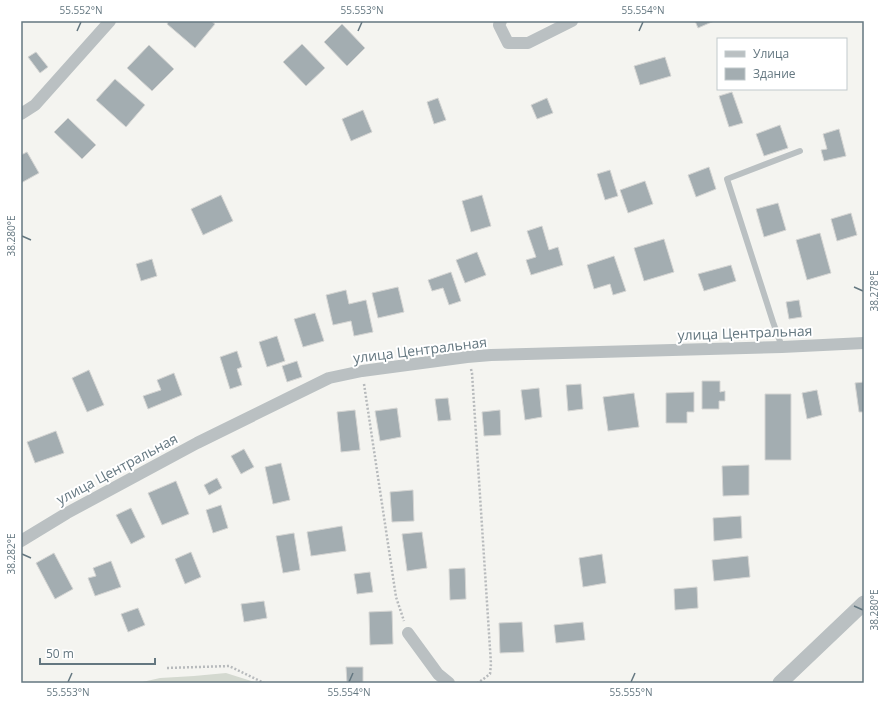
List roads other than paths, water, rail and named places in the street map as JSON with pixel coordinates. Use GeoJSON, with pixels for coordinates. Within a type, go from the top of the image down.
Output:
{"type":"FeatureCollection","features":[{"type":"Feature","properties":{"kind":"street"},"geometry":{"type":"LineString","coordinates":[[21,114],[35,105],[110,21]]}},
{"type":"Feature","properties":{"kind":"street"},"geometry":{"type":"LineString","coordinates":[[501,21],[499,25],[508,43],[528,43],[572,21]]}},
{"type":"Feature","properties":{"kind":"street","name":"улица Центральная"},"geometry":{"type":"LineString","coordinates":[[21,541],[67,513],[197,443],[329,378],[362,371],[467,357],[864,343]]}},
{"type":"Feature","properties":{"kind":"street"},"geometry":{"type":"LineString","coordinates":[[780,683],[864,603]]}},
{"type":"Feature","properties":{"kind":"street"},"geometry":{"type":"LineString","coordinates":[[408,633],[438,674],[448,683]]}},
{"type":"Feature","properties":{"kind":"lane"},"geometry":{"type":"LineString","coordinates":[[782,347],[727,179],[800,151]]}}]}
